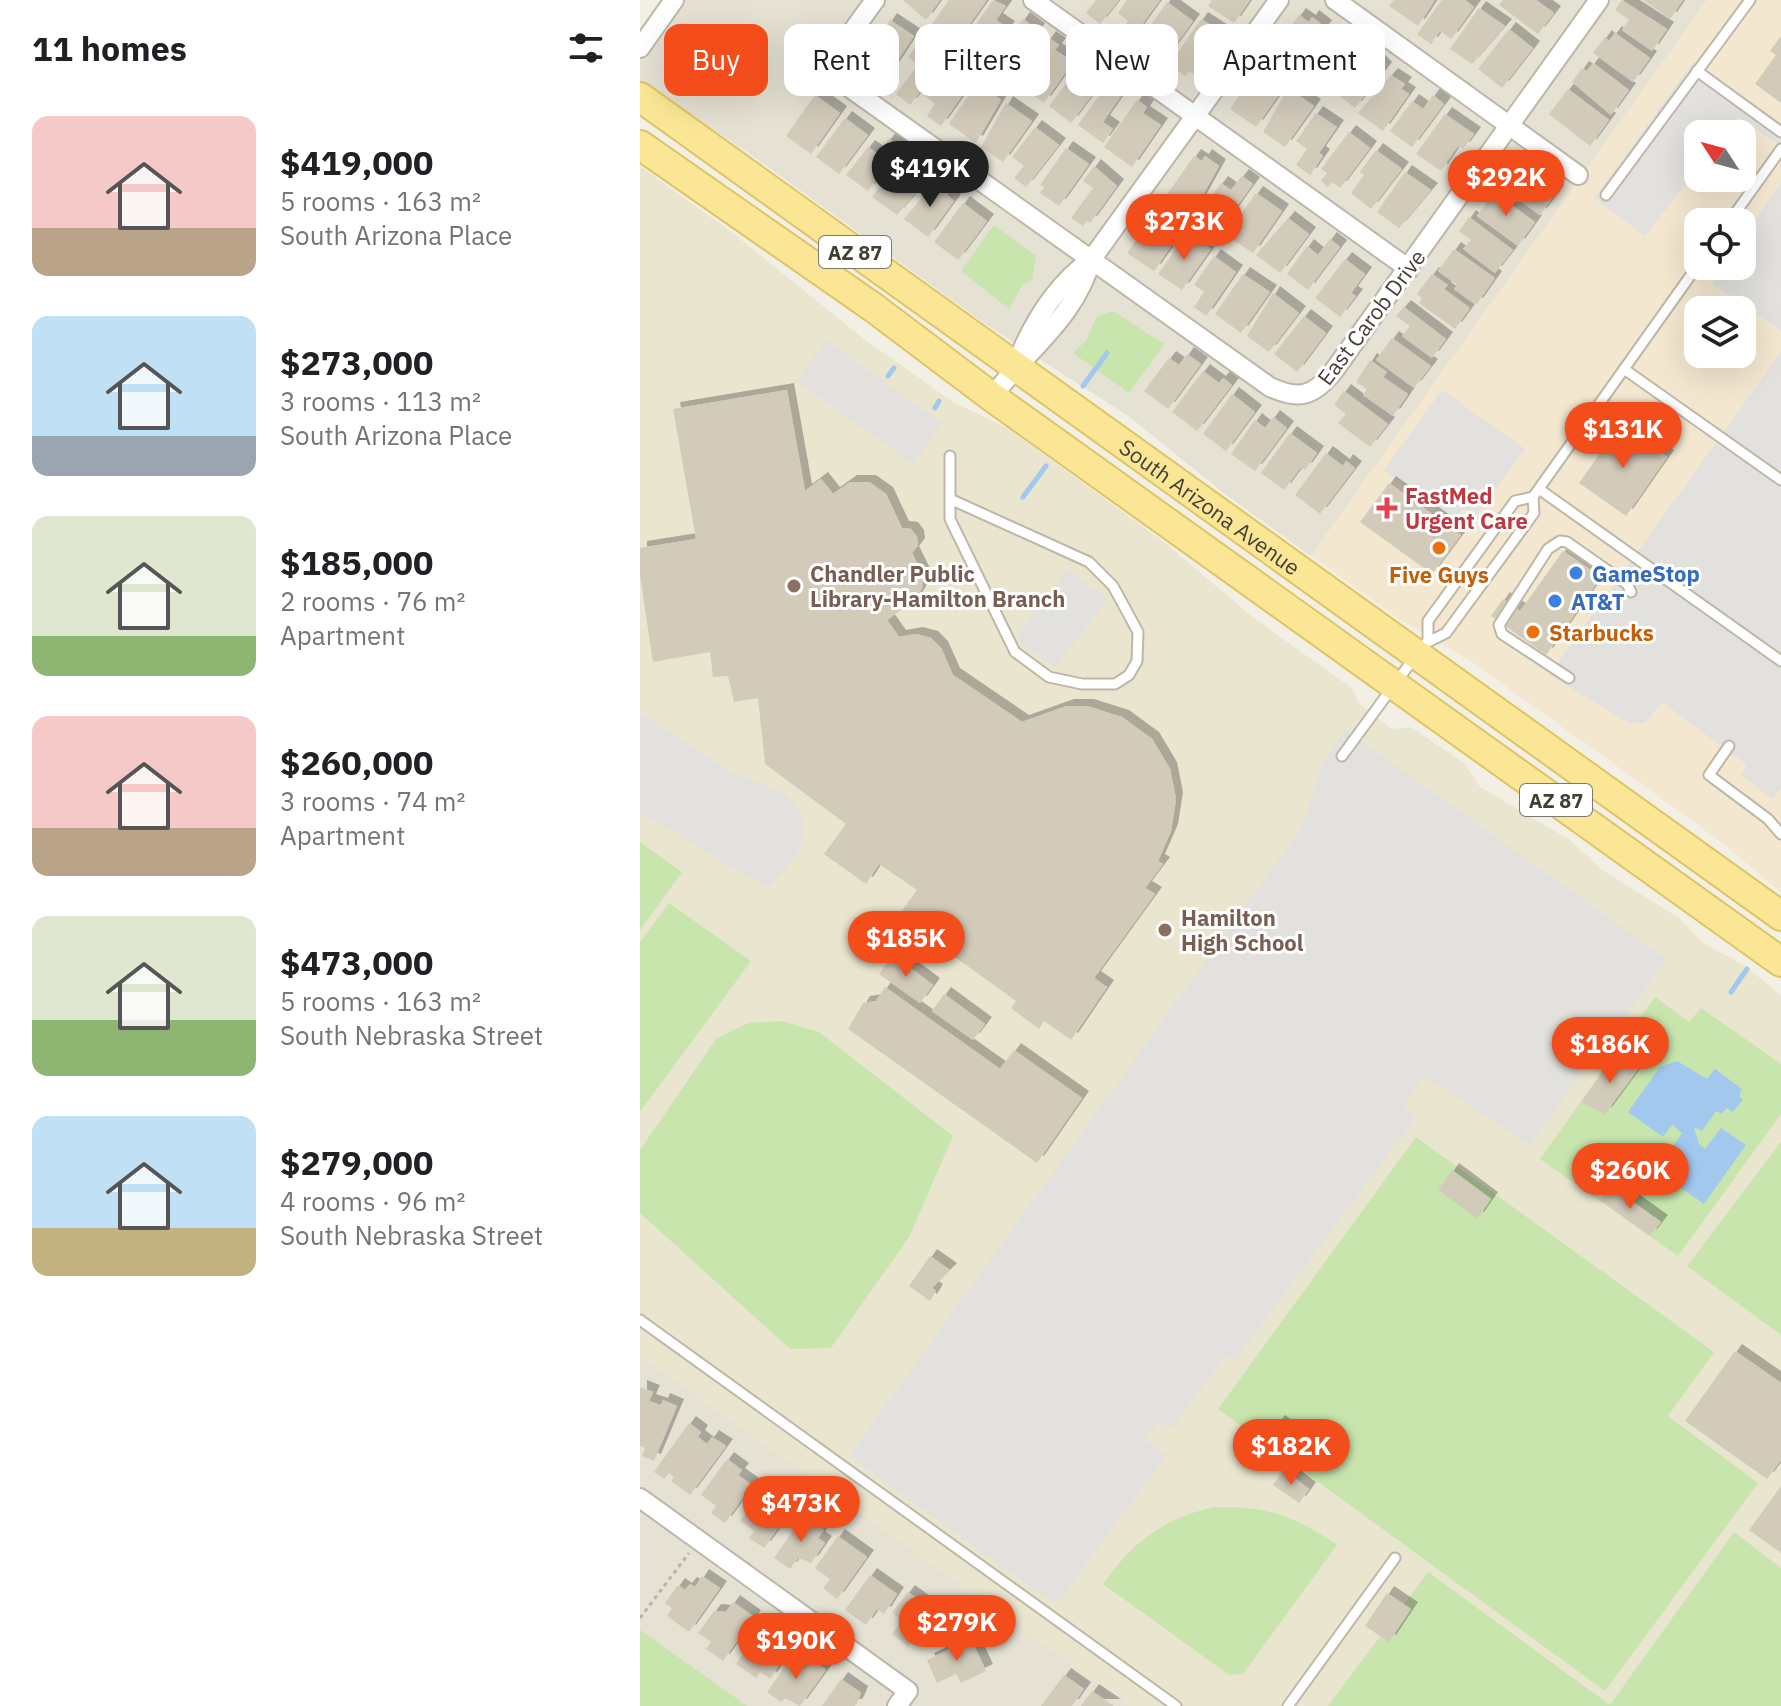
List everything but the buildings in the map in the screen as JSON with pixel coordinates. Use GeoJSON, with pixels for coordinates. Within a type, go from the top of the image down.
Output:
{"type":"FeatureCollection","features":[{"type":"Feature","properties":{"kind":"main road","name":"South Arizona Avenue"},"geometry":{"type":"LineString","coordinates":[[640,97],[1015,367],[1423,646],[1781,916]]}},
{"type":"Feature","properties":{"kind":"main road","name":"South Arizona Avenue"},"geometry":{"type":"LineString","coordinates":[[640,145],[874,308],[992,397],[1781,962]]}},
{"type":"Feature","properties":{"kind":"street"},"geometry":{"type":"LineString","coordinates":[[640,48],[674,0]]}},
{"type":"Feature","properties":{"kind":"street"},"geometry":{"type":"LineString","coordinates":[[875,0],[839,55],[838,73],[850,88],[1091,260]]}},
{"type":"Feature","properties":{"kind":"street"},"geometry":{"type":"LineString","coordinates":[[1033,0],[1409,269]]}},
{"type":"Feature","properties":{"kind":"street"},"geometry":{"type":"LineString","coordinates":[[992,397],[1015,367],[1040,345],[1085,286],[1091,260],[1279,0]]}},
{"type":"Feature","properties":{"kind":"street"},"geometry":{"type":"LineString","coordinates":[[1335,0],[1578,175]]}},
{"type":"Feature","properties":{"kind":"street","name":"East Carob Drive"},"geometry":{"type":"LineString","coordinates":[[1091,260],[1270,387],[1287,395],[1306,397],[1321,388],[1409,269],[1599,0]]}},
{"type":"Feature","properties":{"kind":"street"},"geometry":{"type":"LineString","coordinates":[[640,1498],[902,1698]]}},
{"type":"Feature","properties":{"kind":"lane"},"geometry":{"type":"LineString","coordinates":[[1606,195],[1750,0]]}},
{"type":"Feature","properties":{"kind":"lane"},"geometry":{"type":"LineString","coordinates":[[1697,71],[1781,132]]}},
{"type":"Feature","properties":{"kind":"lane"},"geometry":{"type":"LineString","coordinates":[[1739,208],[1781,149]]}},
{"type":"Feature","properties":{"kind":"lane"},"geometry":{"type":"LineString","coordinates":[[1423,646],[1446,633],[1534,513],[1536,493],[1687,280]]}},
{"type":"Feature","properties":{"kind":"lane"},"geometry":{"type":"LineString","coordinates":[[1624,369],[1781,480]]}},
{"type":"Feature","properties":{"kind":"lane"},"geometry":{"type":"LineString","coordinates":[[950,456],[950,499],[950,519],[1015,652],[1049,677],[1082,684],[1115,684],[1129,675],[1137,661],[1138,632],[1113,586],[1089,562],[950,499]]}},
{"type":"Feature","properties":{"kind":"lane"},"geometry":{"type":"LineString","coordinates":[[1342,756],[1423,646],[1428,621],[1515,501],[1536,493]]}},
{"type":"Feature","properties":{"kind":"lane"},"geometry":{"type":"LineString","coordinates":[[1536,493],[1781,661]]}},
{"type":"Feature","properties":{"kind":"lane"},"geometry":{"type":"LineString","coordinates":[[1569,678],[1500,631],[1501,619],[1548,549],[1560,541],[1567,542],[1627,584],[1631,592]]}},
{"type":"Feature","properties":{"kind":"lane"},"geometry":{"type":"LineString","coordinates":[[1729,746],[1709,775],[1768,819],[1781,834]]}},
{"type":"Feature","properties":{"kind":"lane"},"geometry":{"type":"LineString","coordinates":[[640,1320],[1176,1706]]}},
{"type":"Feature","properties":{"kind":"lane"},"geometry":{"type":"LineString","coordinates":[[1288,1706],[1395,1558]]}},
{"type":"Feature","properties":{"kind":"path"},"geometry":{"type":"LineString","coordinates":[[640,1618],[698,1540]]}},
{"type":"Feature","properties":{"kind":"shaded area"},"geometry":{"type":"Polygon","coordinates":[[[683,0],[1707,0],[1311,556],[1225,494],[1131,418],[984,323],[747,152],[640,81],[640,61],[664,27],[664,96],[768,96],[768,24],[666,24],[683,0]]]}},
{"type":"Feature","properties":{"kind":"shaded area"},"geometry":{"type":"Polygon","coordinates":[[[1707,0],[1781,0],[1781,892],[1721,842],[1463,656],[1399,619],[1311,556],[1707,0]]]}},
{"type":"Feature","properties":{"kind":"shaded area"},"geometry":{"type":"Polygon","coordinates":[[[1694,61],[1781,123],[1781,147],[1756,130],[1756,120],[1738,117],[1736,120],[1684,120],[1684,186],[1645,236],[1594,198],[1694,61]]]}},
{"type":"Feature","properties":{"kind":"shaded area","name":"Hamilton High School"},"geometry":{"type":"Polygon","coordinates":[[[640,166],[730,231],[864,339],[953,402],[1009,429],[1165,543],[1255,619],[1352,688],[1359,703],[1392,729],[1411,727],[1464,763],[1480,787],[1570,840],[1602,870],[1679,918],[1702,942],[1745,966],[1781,995],[1781,1706],[1129,1706],[640,1355],[640,166]]]}},
{"type":"Feature","properties":{"kind":"shaded area"},"geometry":{"type":"Polygon","coordinates":[[[1781,182],[1781,330],[1756,313],[1756,296],[1730,296],[1712,284],[1715,280],[1756,280],[1756,219],[1781,182]]]}},
{"type":"Feature","properties":{"kind":"shaded area"},"geometry":{"type":"Polygon","coordinates":[[[826,340],[942,423],[913,464],[797,381],[826,340]]]}},
{"type":"Feature","properties":{"kind":"shaded area"},"geometry":{"type":"Polygon","coordinates":[[[1781,352],[1781,789],[1773,799],[1740,775],[1747,765],[1662,702],[1645,723],[1629,723],[1549,675],[1781,352]]]}},
{"type":"Feature","properties":{"kind":"shaded area"},"geometry":{"type":"Polygon","coordinates":[[[1442,390],[1525,449],[1476,515],[1463,508],[1452,521],[1384,470],[1442,390]]]}},
{"type":"Feature","properties":{"kind":"shaded area"},"geometry":{"type":"Polygon","coordinates":[[[1067,570],[1107,599],[1056,668],[1016,639],[1067,570]]]}},
{"type":"Feature","properties":{"kind":"shaded area"},"geometry":{"type":"Polygon","coordinates":[[[640,714],[735,774],[785,793],[802,813],[804,837],[794,859],[767,888],[640,812],[640,714]]]}},
{"type":"Feature","properties":{"kind":"shaded area"},"geometry":{"type":"Polygon","coordinates":[[[1345,729],[1667,959],[1529,1145],[1425,1077],[1403,1107],[1416,1117],[1235,1360],[1226,1355],[1172,1428],[1158,1422],[1145,1440],[1166,1455],[1056,1605],[849,1456],[1302,827],[1320,769],[1345,729]]]}},
{"type":"Feature","properties":{"kind":"shaded area"},"geometry":{"type":"Polygon","coordinates":[[[640,1355],[959,1583],[1129,1706],[640,1706],[640,1355]]]}},
{"type":"Feature","properties":{"kind":"green space"},"geometry":{"type":"Polygon","coordinates":[[[994,225],[1036,256],[1032,280],[1023,284],[1009,309],[961,271],[994,225]]]}},
{"type":"Feature","properties":{"kind":"green space"},"geometry":{"type":"Polygon","coordinates":[[[1113,311],[1164,344],[1129,393],[1073,353],[1087,340],[1096,317],[1113,311]]]}},
{"type":"Feature","properties":{"kind":"green space"},"geometry":{"type":"Polygon","coordinates":[[[640,842],[682,872],[640,930],[640,842]]]}},
{"type":"Feature","properties":{"kind":"green space"},"geometry":{"type":"Polygon","coordinates":[[[669,903],[751,961],[640,1112],[640,942],[669,903]]]}},
{"type":"Feature","properties":{"kind":"green space"},"geometry":{"type":"Polygon","coordinates":[[[1655,997],[1689,1022],[1701,1008],[1781,1064],[1781,1114],[1678,1256],[1540,1159],[1655,997]]]}},
{"type":"Feature","properties":{"kind":"green space"},"geometry":{"type":"Polygon","coordinates":[[[781,1021],[819,1032],[953,1136],[909,1237],[831,1348],[790,1349],[640,1213],[640,1150],[716,1039],[748,1023],[781,1021]]]}},
{"type":"Feature","properties":{"kind":"green space"},"geometry":{"type":"Polygon","coordinates":[[[1416,1137],[1714,1352],[1668,1416],[1758,1483],[1605,1691],[1218,1409],[1416,1137]]]}},
{"type":"Feature","properties":{"kind":"green space"},"geometry":{"type":"Polygon","coordinates":[[[1781,1142],[1781,1335],[1687,1266],[1781,1142]]]}},
{"type":"Feature","properties":{"kind":"green space"},"geometry":{"type":"Polygon","coordinates":[[[1215,1507],[1250,1508],[1280,1515],[1308,1527],[1337,1545],[1243,1674],[1229,1675],[1103,1584],[1126,1556],[1152,1534],[1181,1517],[1215,1507]]]}},
{"type":"Feature","properties":{"kind":"green space"},"geometry":{"type":"Polygon","coordinates":[[[1734,1532],[1781,1568],[1781,1706],[1328,1706],[1428,1572],[1610,1705],[1734,1532]]]}},
{"type":"Feature","properties":{"kind":"green space"},"geometry":{"type":"Polygon","coordinates":[[[640,1630],[747,1706],[640,1706],[640,1630]]]}},
{"type":"Feature","properties":{"kind":"water"},"geometry":{"type":"Polygon","coordinates":[[[1677,1061],[1707,1079],[1715,1069],[1742,1089],[1739,1096],[1743,1099],[1733,1112],[1727,1108],[1721,1114],[1716,1111],[1702,1131],[1694,1127],[1699,1144],[1705,1149],[1721,1128],[1746,1145],[1704,1204],[1656,1170],[1682,1133],[1672,1125],[1663,1137],[1628,1112],[1660,1067],[1677,1061]]]}},
{"type":"Feature","properties":{"kind":"waterway"},"geometry":{"type":"LineString","coordinates":[[1083,386],[1107,353]]}},
{"type":"Feature","properties":{"kind":"waterway"},"geometry":{"type":"LineString","coordinates":[[888,376],[894,368]]}},
{"type":"Feature","properties":{"kind":"waterway"},"geometry":{"type":"LineString","coordinates":[[935,408],[939,401]]}},
{"type":"Feature","properties":{"kind":"waterway"},"geometry":{"type":"LineString","coordinates":[[1023,497],[1046,466]]}},
{"type":"Feature","properties":{"kind":"waterway"},"geometry":{"type":"LineString","coordinates":[[1731,992],[1747,969]]}},
{"type":"Feature","properties":{"kind":"place","name":"FastMed Urgent Care"},"geometry":{"type":"Point","coordinates":[1387,508]}},
{"type":"Feature","properties":{"kind":"place","name":"Five Guys"},"geometry":{"type":"Point","coordinates":[1439,548]}},
{"type":"Feature","properties":{"kind":"place","name":"GameStop"},"geometry":{"type":"Point","coordinates":[1576,573]}},
{"type":"Feature","properties":{"kind":"place","name":"Chandler Public Library-Hamilton Branch"},"geometry":{"type":"Point","coordinates":[794,586]}},
{"type":"Feature","properties":{"kind":"place","name":"AT&T"},"geometry":{"type":"Point","coordinates":[1555,601]}},
{"type":"Feature","properties":{"kind":"place","name":"Starbucks"},"geometry":{"type":"Point","coordinates":[1533,632]}},
{"type":"Feature","properties":{"kind":"place","name":"Hamilton High School"},"geometry":{"type":"Point","coordinates":[1165,930]}}]}
